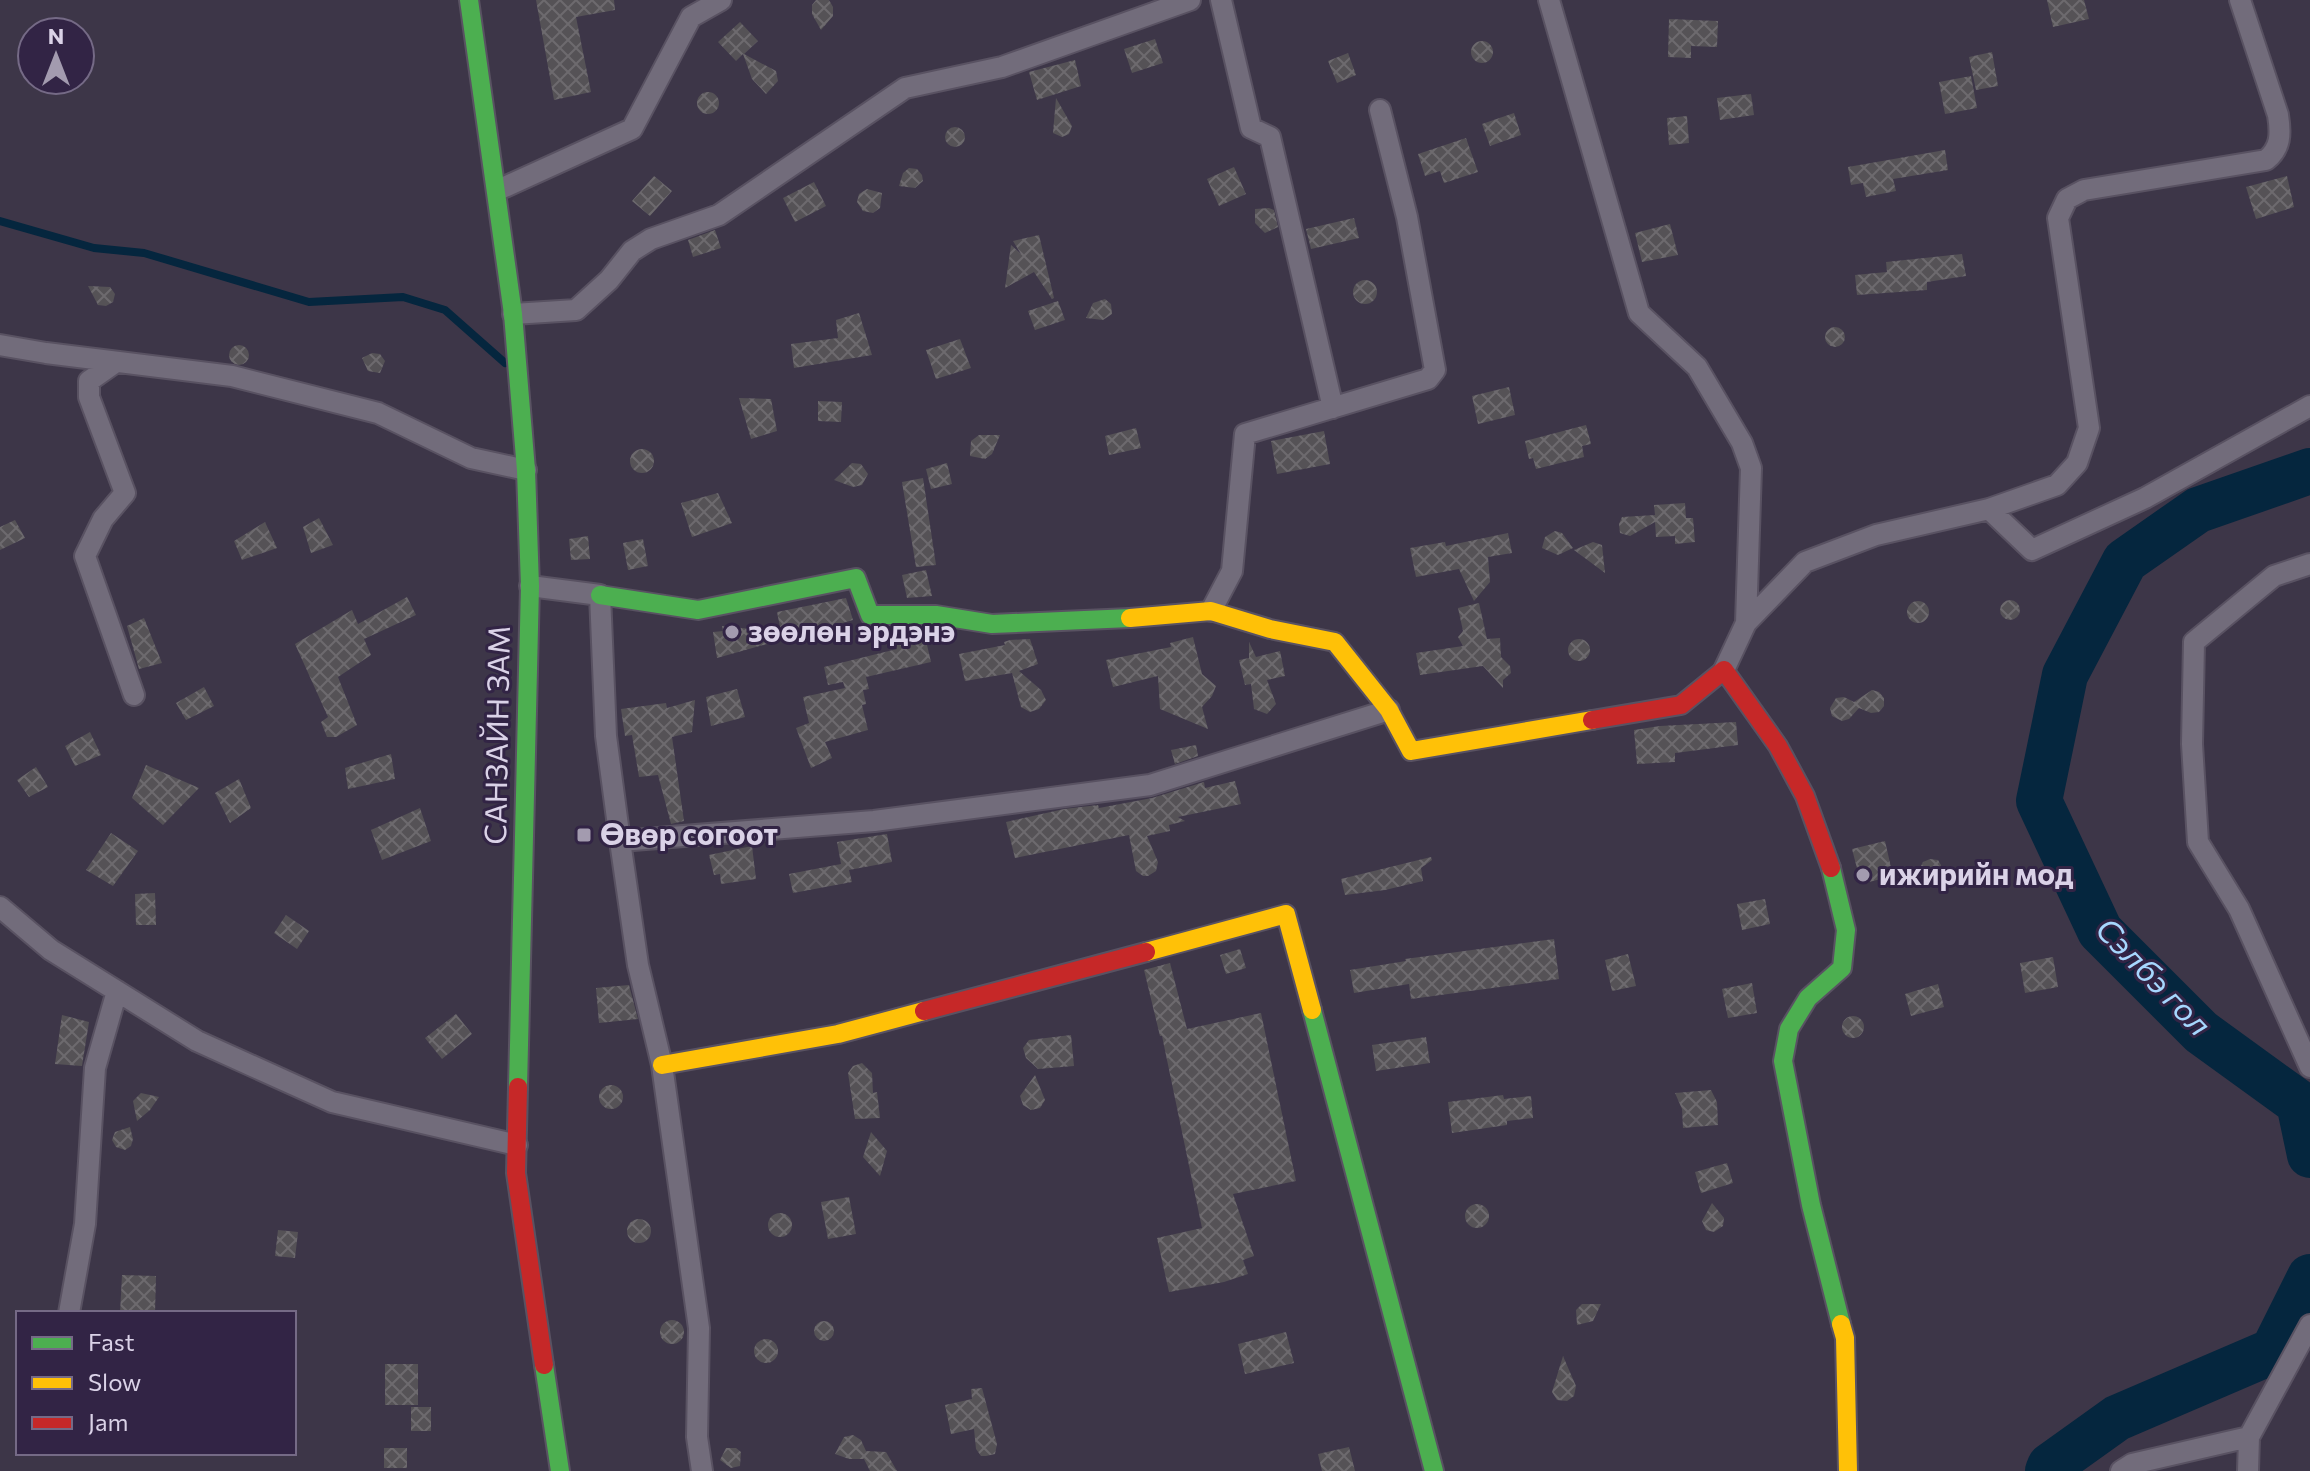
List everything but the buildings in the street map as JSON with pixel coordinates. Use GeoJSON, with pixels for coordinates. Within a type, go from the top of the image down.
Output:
{"type":"FeatureCollection","features":[{"type":"Feature","properties":{"kind":"street","name":"САНЗАЙН ЗАМ"},"geometry":{"type":"LineString","coordinates":[[469,0],[498,190],[513,314],[526,470],[530,586],[516,1173],[560,1471]]}},
{"type":"Feature","properties":{"kind":"street"},"geometry":{"type":"LineString","coordinates":[[498,190],[632,129],[691,17],[721,0]]}},
{"type":"Feature","properties":{"kind":"street"},"geometry":{"type":"LineString","coordinates":[[513,314],[576,310],[609,280],[632,251],[651,239],[719,215],[905,88],[1002,67],[1190,0]]}},
{"type":"Feature","properties":{"kind":"street"},"geometry":{"type":"LineString","coordinates":[[1221,0],[1251,128],[1270,137],[1333,408]]}},
{"type":"Feature","properties":{"kind":"street"},"geometry":{"type":"LineString","coordinates":[[1549,0],[1639,313],[1697,367],[1742,443],[1751,468],[1746,623]]}},
{"type":"Feature","properties":{"kind":"street"},"geometry":{"type":"LineString","coordinates":[[530,586],[698,610],[856,578],[870,615],[936,615],[992,624],[1160,617],[1211,611],[1270,629],[1335,642],[1389,710],[1411,751],[1681,705],[1724,670],[1746,623],[1805,562],[1876,535],[1989,509],[2057,485],[2077,463],[2089,428],[2058,218],[2067,199],[2084,190],[2266,160],[2275,153],[2281,130],[2278,115],[2240,0]]}},
{"type":"Feature","properties":{"kind":"street"},"geometry":{"type":"LineString","coordinates":[[1211,611],[1232,571],[1245,434],[1428,379],[1435,370],[1407,217],[1380,110]]}},
{"type":"Feature","properties":{"kind":"street"},"geometry":{"type":"LineString","coordinates":[[0,345],[232,376],[378,413],[471,458],[526,470]]}},
{"type":"Feature","properties":{"kind":"street"},"geometry":{"type":"LineString","coordinates":[[116,362],[89,381],[89,397],[125,493],[103,519],[85,556],[134,695]]}},
{"type":"Feature","properties":{"kind":"street"},"geometry":{"type":"LineString","coordinates":[[1989,509],[2032,550],[2145,498],[2310,406]]}},
{"type":"Feature","properties":{"kind":"street"},"geometry":{"type":"LineString","coordinates":[[2310,564],[2274,576],[2194,642],[2192,744],[2198,842],[2239,909],[2310,1067]]}},
{"type":"Feature","properties":{"kind":"street"},"geometry":{"type":"LineString","coordinates":[[600,595],[606,736],[620,841],[638,965],[662,1065],[699,1328],[697,1437],[702,1471]]}},
{"type":"Feature","properties":{"kind":"street"},"geometry":{"type":"LineString","coordinates":[[1724,670],[1778,746],[1805,796],[1834,878],[1846,930],[1842,968],[1808,998],[1789,1029],[1783,1061],[1811,1205],[1845,1338],[1848,1471]]}},
{"type":"Feature","properties":{"kind":"street"},"geometry":{"type":"LineString","coordinates":[[620,841],[874,821],[1150,785],[1389,710]]}},
{"type":"Feature","properties":{"kind":"street"},"geometry":{"type":"LineString","coordinates":[[0,907],[51,950],[197,1041],[332,1102],[517,1145]]}},
{"type":"Feature","properties":{"kind":"street"},"geometry":{"type":"LineString","coordinates":[[662,1065],[838,1034],[1286,914],[1434,1471]]}},
{"type":"Feature","properties":{"kind":"street"},"geometry":{"type":"LineString","coordinates":[[69,1311],[85,1224],[95,1068],[117,991]]}},
{"type":"Feature","properties":{"kind":"street"},"geometry":{"type":"LineString","coordinates":[[2248,1471],[2249,1437],[2310,1325]]}},
{"type":"Feature","properties":{"kind":"street"},"geometry":{"type":"LineString","coordinates":[[2121,1471],[2132,1464],[2249,1437]]}},
{"type":"Feature","properties":{"kind":"waterway"},"geometry":{"type":"LineString","coordinates":[[0,221],[94,248],[144,253],[309,302],[403,297],[445,310],[505,363]]}},
{"type":"Feature","properties":{"kind":"waterway","name":"Сэлбэ гол"},"geometry":{"type":"LineString","coordinates":[[2310,471],[2198,510],[2125,561],[2065,675],[2039,801],[2100,931],[2201,1032],[2299,1103],[2310,1155]]}},
{"type":"Feature","properties":{"kind":"waterway","name":"Сэлбэ гол"},"geometry":{"type":"LineString","coordinates":[[2048,1471],[2050,1466],[2117,1418],[2273,1351],[2310,1277]]}},
{"type":"Feature","properties":{"kind":"traffic: fast"},"geometry":{"type":"LineString","coordinates":[[469,0],[513,314],[526,470],[530,586],[518,1087]]}},
{"type":"Feature","properties":{"kind":"traffic: fast"},"geometry":{"type":"LineString","coordinates":[[600,595],[698,610],[856,578],[870,615],[936,615],[992,624],[1130,618]]}},
{"type":"Feature","properties":{"kind":"traffic: fast"},"geometry":{"type":"LineString","coordinates":[[1831,868],[1846,930],[1842,968],[1808,998],[1789,1029],[1783,1061],[1811,1205],[1841,1324]]}},
{"type":"Feature","properties":{"kind":"traffic: fast"},"geometry":{"type":"LineString","coordinates":[[1312,1010],[1434,1471]]}},
{"type":"Feature","properties":{"kind":"traffic: fast"},"geometry":{"type":"LineString","coordinates":[[544,1365],[560,1471]]}},
{"type":"Feature","properties":{"kind":"traffic: slow"},"geometry":{"type":"LineString","coordinates":[[1130,618],[1211,611],[1270,629],[1335,642],[1389,710],[1411,751],[1592,720]]}},
{"type":"Feature","properties":{"kind":"traffic: slow"},"geometry":{"type":"LineString","coordinates":[[1146,952],[1286,914],[1312,1010]]}},
{"type":"Feature","properties":{"kind":"traffic: slow"},"geometry":{"type":"LineString","coordinates":[[662,1065],[838,1034],[924,1011]]}},
{"type":"Feature","properties":{"kind":"traffic: slow"},"geometry":{"type":"LineString","coordinates":[[1841,1324],[1845,1338],[1848,1471]]}},
{"type":"Feature","properties":{"kind":"traffic: jam"},"geometry":{"type":"LineString","coordinates":[[1592,720],[1681,705],[1724,670],[1778,746],[1805,796],[1831,868]]}},
{"type":"Feature","properties":{"kind":"traffic: jam"},"geometry":{"type":"LineString","coordinates":[[924,1011],[1146,952]]}},
{"type":"Feature","properties":{"kind":"traffic: jam"},"geometry":{"type":"LineString","coordinates":[[518,1087],[516,1173],[544,1365]]}},
{"type":"Feature","properties":{"kind":"place","name":"зөөлөн эрдэнэ"},"geometry":{"type":"Point","coordinates":[732,632]}},
{"type":"Feature","properties":{"kind":"place","name":"Өвөр согоот"},"geometry":{"type":"Point","coordinates":[584,835]}},
{"type":"Feature","properties":{"kind":"place","name":"ижирийн мод"},"geometry":{"type":"Point","coordinates":[1863,875]}}]}
